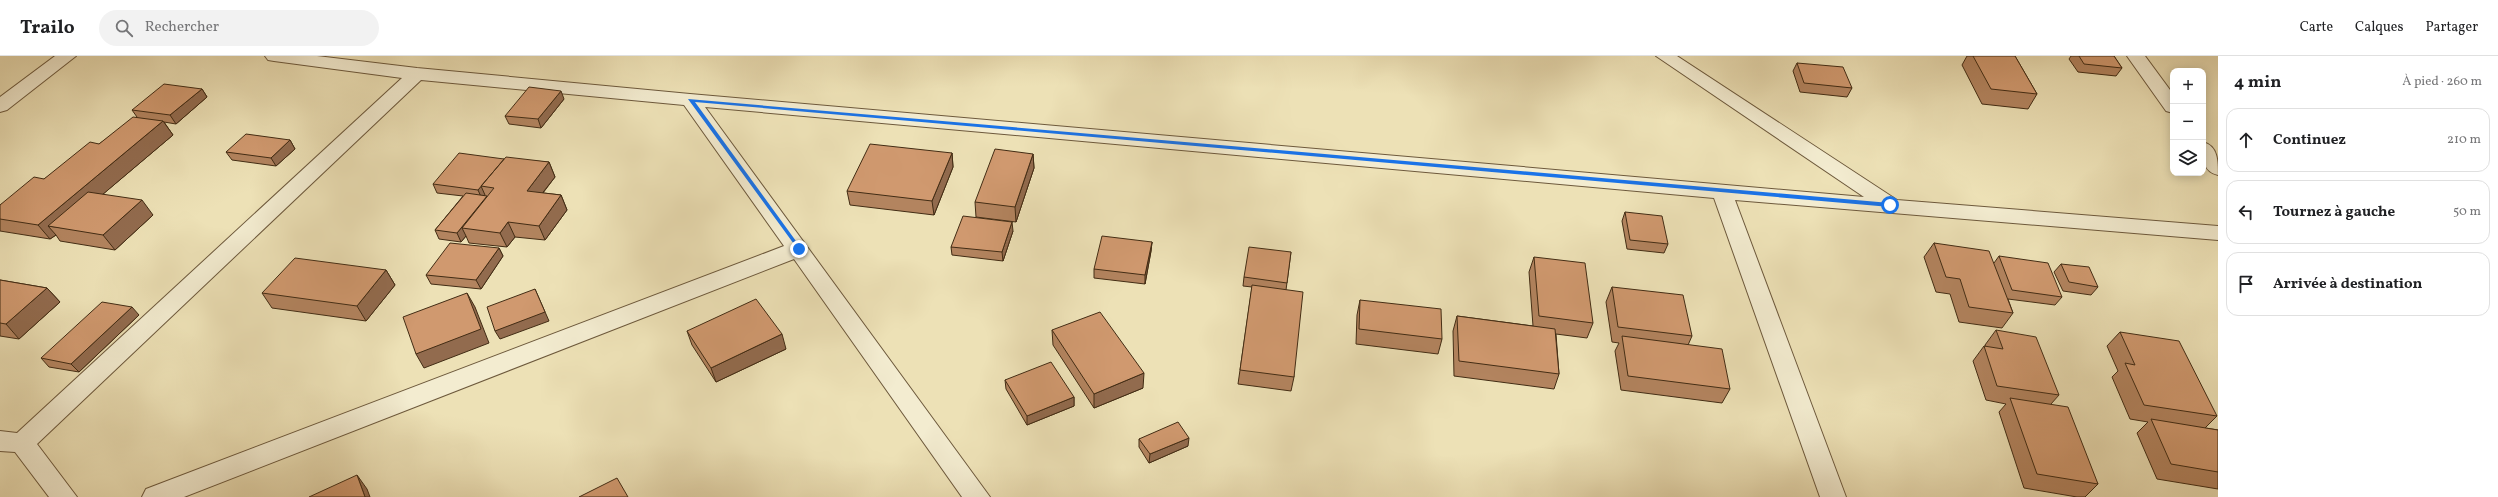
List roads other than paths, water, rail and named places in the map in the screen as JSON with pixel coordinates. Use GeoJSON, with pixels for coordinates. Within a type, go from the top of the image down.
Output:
{"type":"FeatureCollection","features":[{"type":"Feature","properties":{"kind":"street"},"geometry":{"type":"LineString","coordinates":[[0,106],[68,56]]}},
{"type":"Feature","properties":{"kind":"street"},"geometry":{"type":"LineString","coordinates":[[274,56],[417,74],[690,100],[1722,192],[2218,233]]}},
{"type":"Feature","properties":{"kind":"street"},"geometry":{"type":"LineString","coordinates":[[1665,56],[1890,205]]}},
{"type":"Feature","properties":{"kind":"street"},"geometry":{"type":"LineString","coordinates":[[2136,56],[2171,104]]}},
{"type":"Feature","properties":{"kind":"street"},"geometry":{"type":"LineString","coordinates":[[64,497],[11,442],[417,74]]}},
{"type":"Feature","properties":{"kind":"street"},"geometry":{"type":"LineString","coordinates":[[690,100],[977,497]]}},
{"type":"Feature","properties":{"kind":"street"},"geometry":{"type":"LineString","coordinates":[[2206,152],[2218,169]]}},
{"type":"Feature","properties":{"kind":"street"},"geometry":{"type":"LineString","coordinates":[[1722,192],[1833,497]]}},
{"type":"Feature","properties":{"kind":"street"},"geometry":{"type":"LineString","coordinates":[[155,497],[799,249]]}}]}
